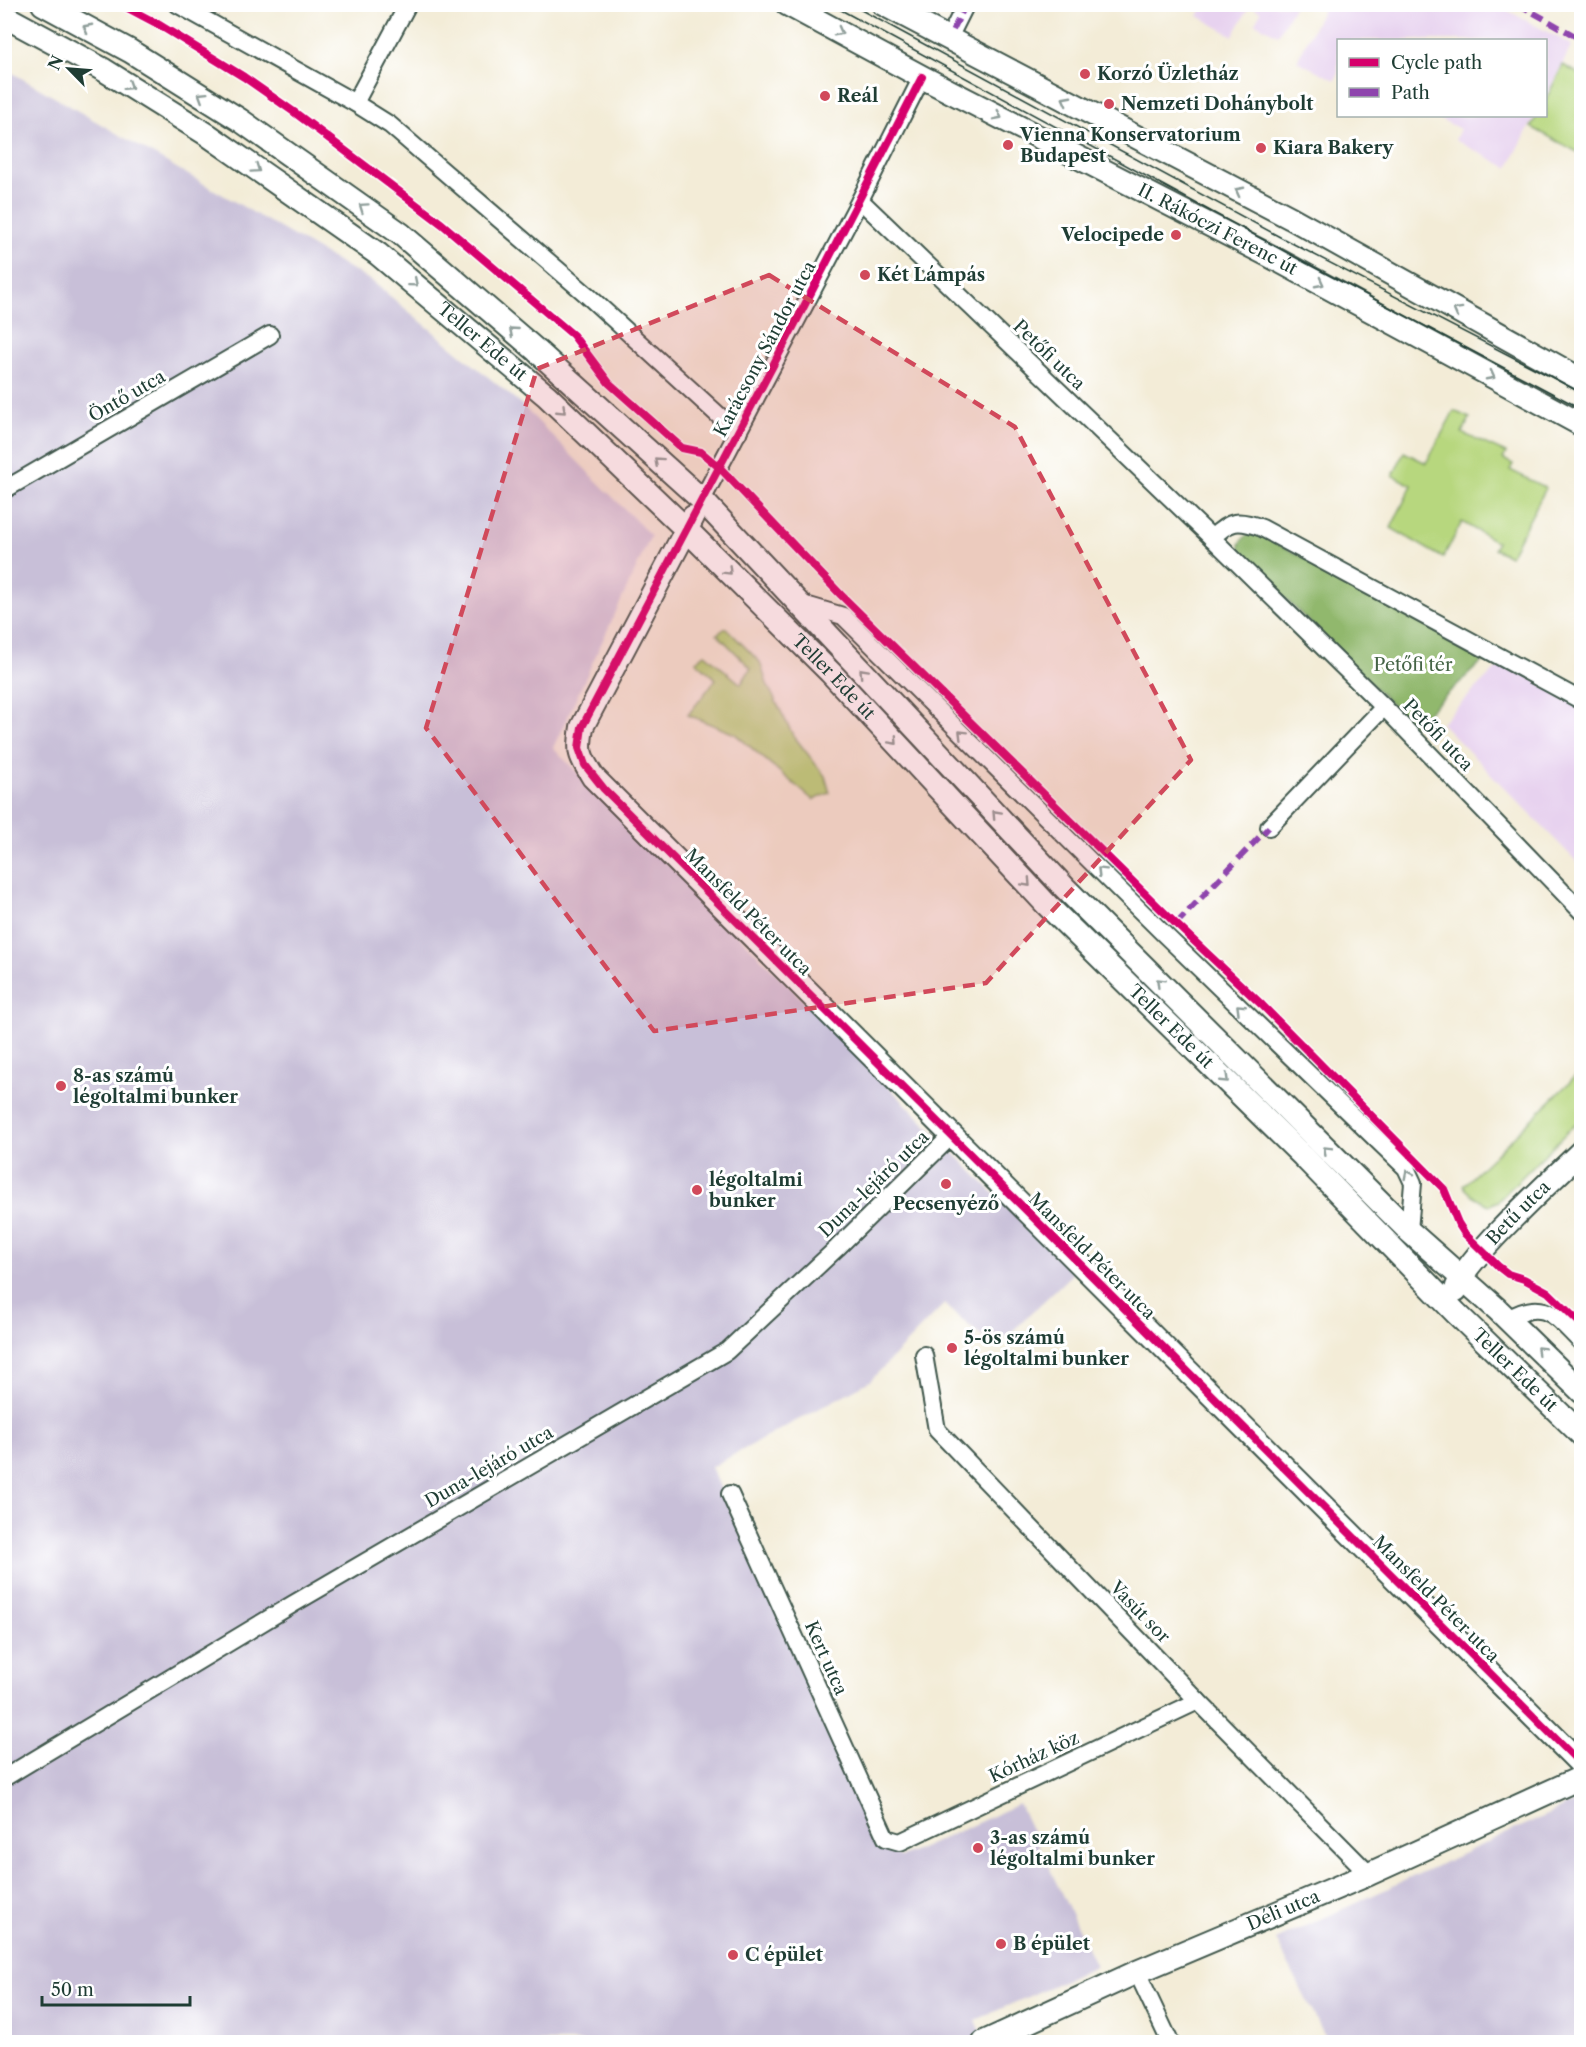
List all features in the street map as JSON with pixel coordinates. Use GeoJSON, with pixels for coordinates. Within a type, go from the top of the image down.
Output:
{"type":"FeatureCollection","features":[{"type":"Feature","properties":{"kind":"main road","name":"Teller Ede út"},"geometry":{"type":"LineString","coordinates":[[44,4],[130,51],[240,120],[401,234],[537,351],[702,500],[1065,888],[1408,1231],[1508,1319],[1581,1392]]}},
{"type":"Feature","properties":{"kind":"main road","name":"II. Rákóczi Ferenc út"},"geometry":{"type":"LineString","coordinates":[[787,4],[922,77],[1270,256],[1581,425]]}},
{"type":"Feature","properties":{"kind":"main road"},"geometry":{"type":"LineString","coordinates":[[883,4],[1291,218],[1581,380]]}},
{"type":"Feature","properties":{"kind":"main road","name":"Teller Ede út"},"geometry":{"type":"LineString","coordinates":[[4,16],[104,70],[208,135],[378,254],[548,396],[830,672],[1047,905],[1303,1156],[1456,1313],[1581,1435]]}},
{"type":"Feature","properties":{"kind":"main road","name":"Karácsony Sándor utca"},"geometry":{"type":"LineString","coordinates":[[585,765],[579,748],[582,727],[702,500]]}},
{"type":"Feature","properties":{"kind":"main road","name":"Mansfeld Péter utca"},"geometry":{"type":"LineString","coordinates":[[585,765],[604,789],[1581,1765]]}},
{"type":"Feature","properties":{"kind":"main road","name":"Betű utca"},"geometry":{"type":"LineString","coordinates":[[1456,1313],[1456,1286],[1461,1277],[1499,1232],[1581,1151]]}},
{"type":"Feature","properties":{"kind":"main road","name":"Déli utca"},"geometry":{"type":"LineString","coordinates":[[984,2043],[1137,1972],[1369,1874],[1581,1777]]}},
{"type":"Feature","properties":{"kind":"street"},"geometry":{"type":"LineString","coordinates":[[177,4],[356,103],[390,125],[586,294],[738,433]]}},
{"type":"Feature","properties":{"kind":"street"},"geometry":{"type":"LineString","coordinates":[[356,103],[408,4]]}},
{"type":"Feature","properties":{"kind":"street"},"geometry":{"type":"LineString","coordinates":[[953,30],[966,4]]}},
{"type":"Feature","properties":{"kind":"street","name":"Karácsony Sándor utca"},"geometry":{"type":"LineString","coordinates":[[702,500],[922,77]]}},
{"type":"Feature","properties":{"kind":"street","name":"Petőfi utca"},"geometry":{"type":"LineString","coordinates":[[860,200],[1212,538],[1384,707],[1581,912]]}},
{"type":"Feature","properties":{"kind":"street","name":"Öntő utca"},"geometry":{"type":"LineString","coordinates":[[4,490],[270,335]]}},
{"type":"Feature","properties":{"kind":"street"},"geometry":{"type":"LineString","coordinates":[[1212,538],[1222,527],[1231,523],[1245,522],[1262,528],[1581,701]]}},
{"type":"Feature","properties":{"kind":"street","name":"Teller Ede út"},"geometry":{"type":"LineString","coordinates":[[799,603],[843,616],[1165,935],[1407,1168],[1413,1182],[1408,1231]]}},
{"type":"Feature","properties":{"kind":"street"},"geometry":{"type":"LineString","coordinates":[[1269,827],[1384,707]]}},
{"type":"Feature","properties":{"kind":"street","name":"Duna-lejáró utca"},"geometry":{"type":"LineString","coordinates":[[4,1778],[293,1604],[727,1351],[837,1248],[951,1136]]}},
{"type":"Feature","properties":{"kind":"street","name":"Teller Ede út"},"geometry":{"type":"LineString","coordinates":[[1508,1319],[1527,1310],[1539,1308],[1551,1313],[1581,1343]]}},
{"type":"Feature","properties":{"kind":"street","name":"Vasút sor"},"geometry":{"type":"LineString","coordinates":[[924,1355],[938,1430],[1198,1701],[1369,1874]]}},
{"type":"Feature","properties":{"kind":"street","name":"Kert utca"},"geometry":{"type":"LineString","coordinates":[[730,1494],[886,1838]]}},
{"type":"Feature","properties":{"kind":"street","name":"Kórház köz"},"geometry":{"type":"LineString","coordinates":[[886,1838],[900,1842],[1198,1701]]}},
{"type":"Feature","properties":{"kind":"street"},"geometry":{"type":"LineString","coordinates":[[1137,1972],[1170,2043]]}},
{"type":"Feature","properties":{"kind":"highlighted area"},"geometry":{"type":"Polygon","coordinates":[[[769,275],[1015,427],[1191,760],[986,983],[654,1031],[426,728],[537,369],[769,275]]]}},
{"type":"Feature","properties":{"kind":"shaded area"},"geometry":{"type":"Polygon","coordinates":[[[1204,4],[1295,5],[1278,35],[1255,23],[1261,12],[1250,6],[1233,36],[1198,16],[1204,4]]]}},
{"type":"Feature","properties":{"kind":"shaded area"},"geometry":{"type":"Polygon","coordinates":[[[1325,5],[1497,5],[1572,45],[1547,94],[1547,39],[1337,39],[1337,76],[1335,80],[1297,61],[1325,5]]]}},
{"type":"Feature","properties":{"kind":"shaded area"},"geometry":{"type":"Polygon","coordinates":[[[4,68],[373,282],[521,404],[651,536],[553,748],[1073,1273],[995,1348],[944,1304],[870,1381],[711,1467],[883,1848],[902,1857],[1019,1804],[1096,1966],[976,2020],[985,2042],[5,2042],[4,68]]]}},
{"type":"Feature","properties":{"kind":"shaded area"},"geometry":{"type":"Polygon","coordinates":[[[1436,117],[1534,117],[1508,168],[1455,140],[1460,129],[1436,117]]]}},
{"type":"Feature","properties":{"kind":"shaded area"},"geometry":{"type":"Polygon","coordinates":[[[1503,662],[1581,706],[1581,866],[1441,723],[1503,662]]]}},
{"type":"Feature","properties":{"kind":"shaded area"},"geometry":{"type":"Polygon","coordinates":[[[1581,1799],[1581,2042],[1328,2042],[1276,1940],[1581,1799]]]}},
{"type":"Feature","properties":{"kind":"green space"},"geometry":{"type":"Polygon","coordinates":[[[1563,65],[1581,75],[1581,154],[1531,127],[1536,117],[1547,117],[1547,97],[1563,65]]]}},
{"type":"Feature","properties":{"kind":"green space"},"geometry":{"type":"Polygon","coordinates":[[[1454,411],[1470,418],[1462,433],[1506,453],[1503,459],[1513,464],[1510,470],[1546,488],[1510,556],[1494,549],[1497,542],[1462,522],[1443,558],[1391,528],[1412,485],[1393,476],[1404,452],[1426,463],[1454,411]]]}},
{"type":"Feature","properties":{"kind":"green space","name":"Petőfi tér"},"geometry":{"type":"Polygon","coordinates":[[[1251,532],[1256,532],[1488,656],[1413,726],[1242,555],[1241,542],[1251,532]]]}},
{"type":"Feature","properties":{"kind":"green space"},"geometry":{"type":"Polygon","coordinates":[[[726,628],[760,662],[767,684],[793,735],[825,776],[830,793],[813,800],[735,734],[688,715],[716,679],[696,661],[705,654],[741,684],[751,668],[717,634],[726,628]]]}},
{"type":"Feature","properties":{"kind":"green space"},"geometry":{"type":"Polygon","coordinates":[[[1581,1071],[1581,1125],[1575,1124],[1498,1201],[1489,1205],[1475,1198],[1463,1186],[1581,1071]]]}},
{"type":"Feature","properties":{"kind":"tram line"},"geometry":{"type":"LineString","coordinates":[[830,4],[1302,261],[1582,409]]}},
{"type":"Feature","properties":{"kind":"tram line"},"geometry":{"type":"LineString","coordinates":[[850,4],[1280,237],[1582,393]]}},
{"type":"Feature","properties":{"kind":"marked path"},"geometry":{"type":"LineString","coordinates":[[953,30],[966,4]]}},
{"type":"Feature","properties":{"kind":"marked path"},"geometry":{"type":"LineString","coordinates":[[1518,4],[1582,40]]}},
{"type":"Feature","properties":{"kind":"marked path"},"geometry":{"type":"LineString","coordinates":[[1176,924],[1269,827]]}},
{"type":"Feature","properties":{"kind":"cycle path"},"geometry":{"type":"LineString","coordinates":[[120,4],[156,23],[244,77],[294,112],[442,224],[573,335],[609,383],[682,448],[701,452],[720,468],[841,595],[1176,924],[1262,1005],[1444,1189],[1465,1234],[1499,1267],[1508,1274],[1524,1279],[1548,1292],[1582,1325]]}},
{"type":"Feature","properties":{"kind":"cycle path"},"geometry":{"type":"LineString","coordinates":[[922,77],[798,318],[582,727],[579,748],[585,765],[604,789],[1582,1765]]}},
{"type":"Feature","properties":{"kind":"place","name":"Korzó Üzletház"},"geometry":{"type":"Point","coordinates":[1085,74]}},
{"type":"Feature","properties":{"kind":"place","name":"Reál"},"geometry":{"type":"Point","coordinates":[825,96]}},
{"type":"Feature","properties":{"kind":"place","name":"Nemzeti Dohánybolt"},"geometry":{"type":"Point","coordinates":[1109,104]}},
{"type":"Feature","properties":{"kind":"place","name":"Vienna Konservatorium Budapest"},"geometry":{"type":"Point","coordinates":[1008,145]}},
{"type":"Feature","properties":{"kind":"place","name":"Kiara Bakery"},"geometry":{"type":"Point","coordinates":[1261,148]}},
{"type":"Feature","properties":{"kind":"place","name":"Velocipede"},"geometry":{"type":"Point","coordinates":[1176,235]}},
{"type":"Feature","properties":{"kind":"place","name":"Két Lámpás"},"geometry":{"type":"Point","coordinates":[865,275]}},
{"type":"Feature","properties":{"kind":"place","name":"8-as számú légoltalmi bunker"},"geometry":{"type":"Point","coordinates":[61,1086]}},
{"type":"Feature","properties":{"kind":"place","name":"Pecsenyéző"},"geometry":{"type":"Point","coordinates":[946,1184]}},
{"type":"Feature","properties":{"kind":"place","name":"légoltalmi bunker"},"geometry":{"type":"Point","coordinates":[697,1190]}},
{"type":"Feature","properties":{"kind":"place","name":"5-ös számú légoltalmi bunker"},"geometry":{"type":"Point","coordinates":[952,1348]}},
{"type":"Feature","properties":{"kind":"place","name":"3-as számú légoltalmi bunker"},"geometry":{"type":"Point","coordinates":[978,1848]}},
{"type":"Feature","properties":{"kind":"place","name":"B épület"},"geometry":{"type":"Point","coordinates":[1001,1944]}},
{"type":"Feature","properties":{"kind":"place","name":"C épület"},"geometry":{"type":"Point","coordinates":[733,1955]}}]}
